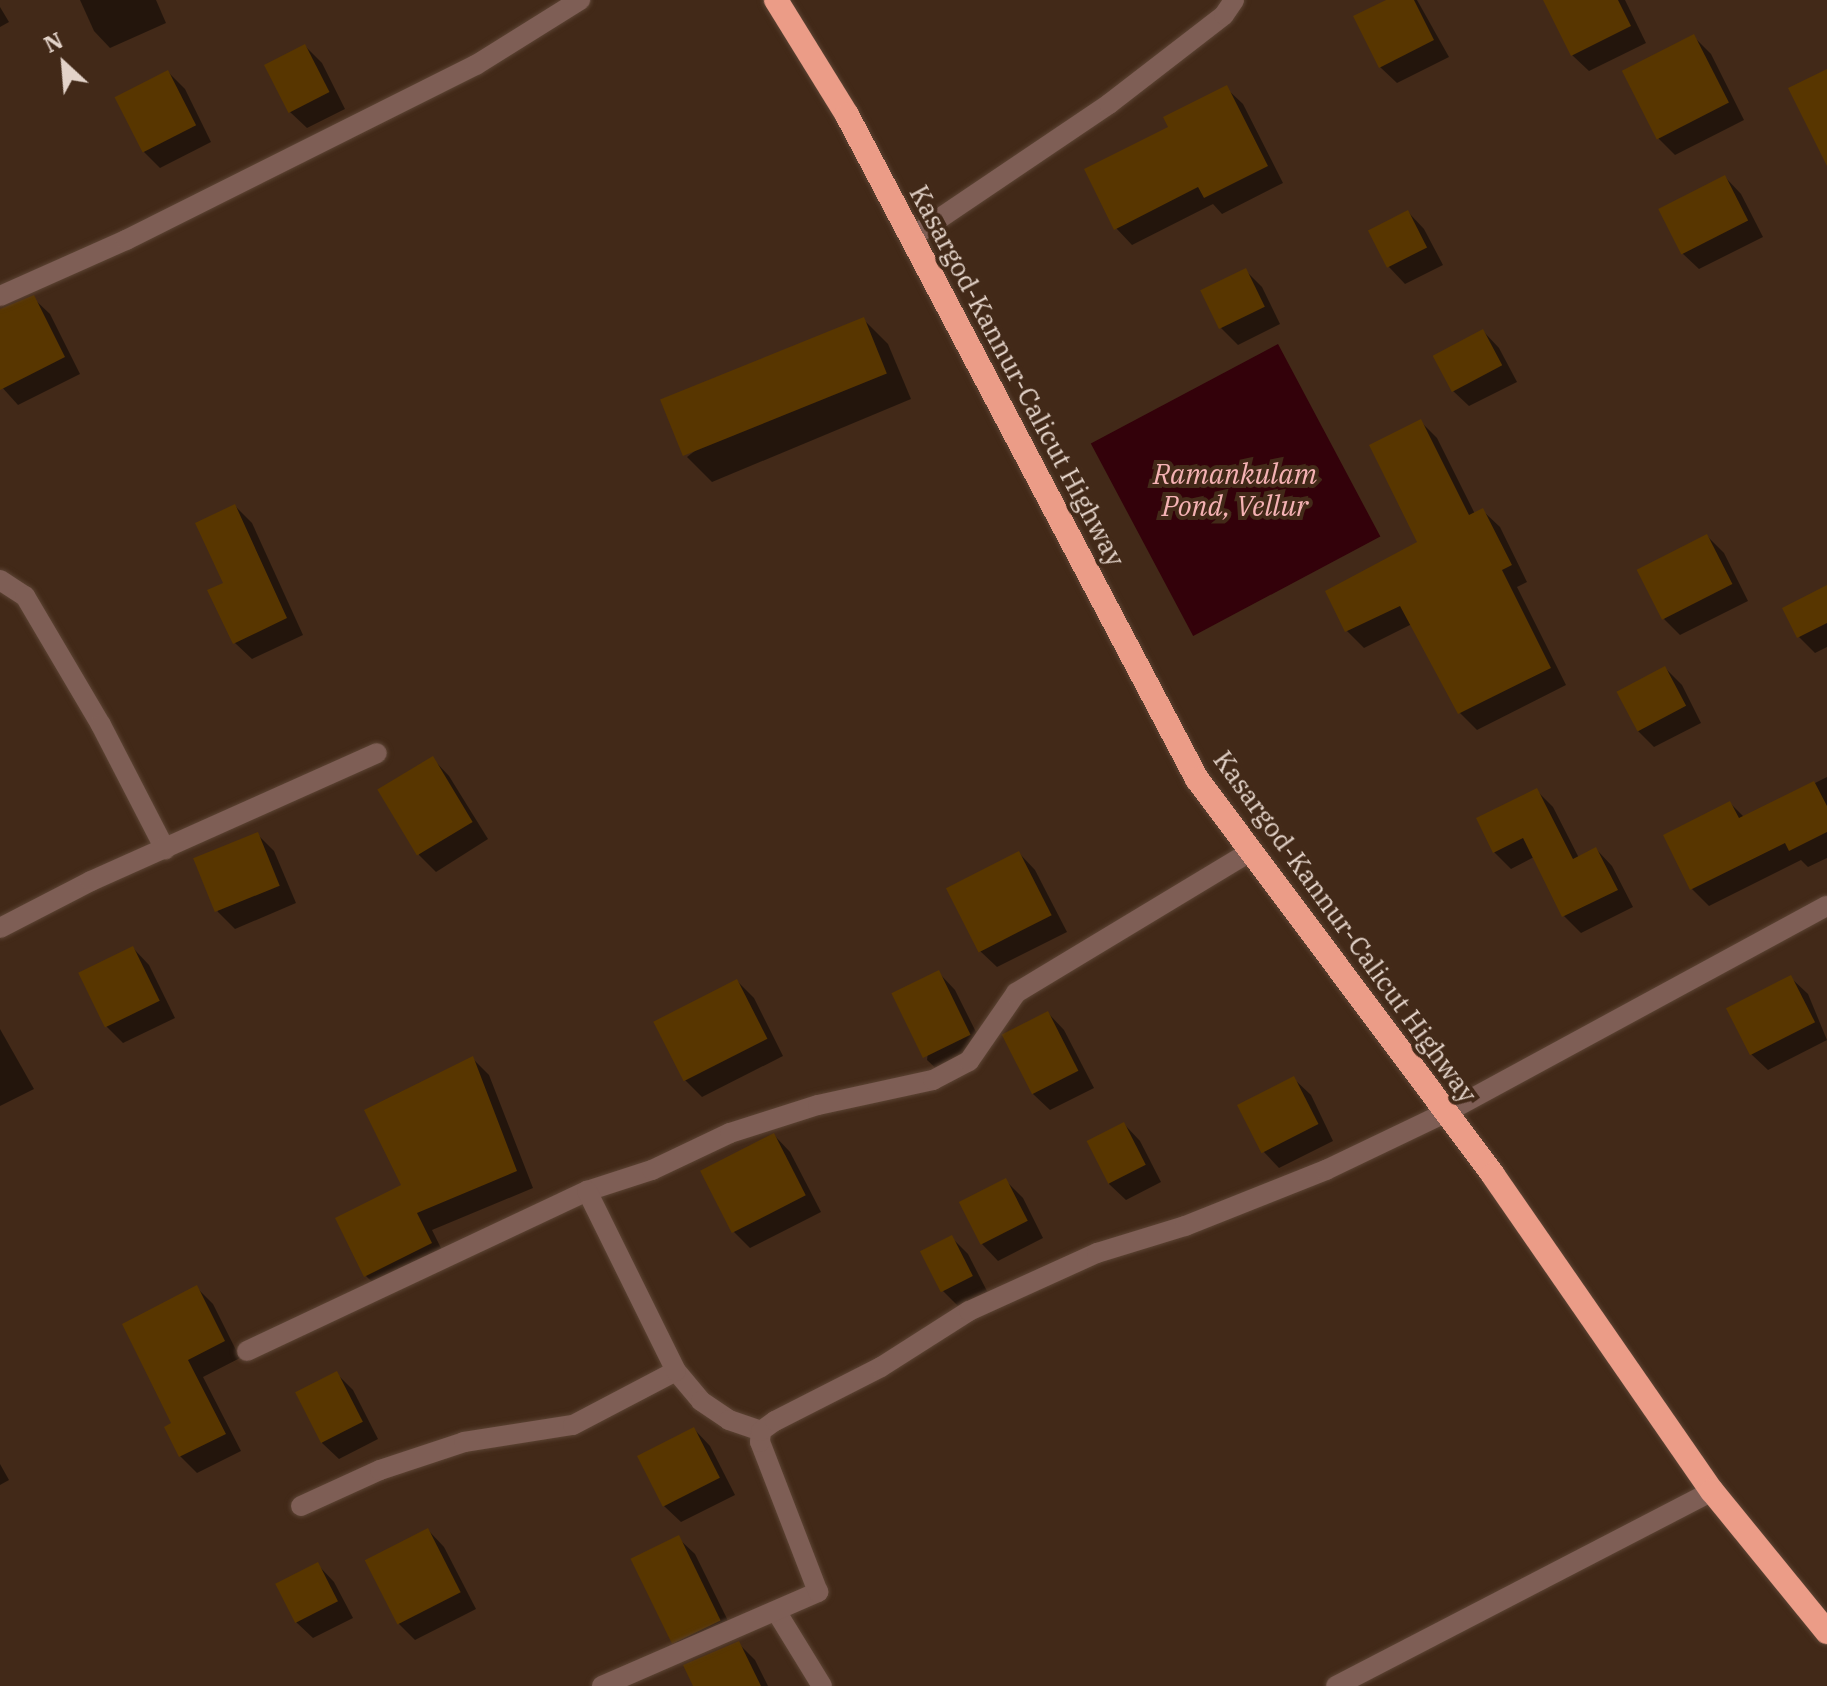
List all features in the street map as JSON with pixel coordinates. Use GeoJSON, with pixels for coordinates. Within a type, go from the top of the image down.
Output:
{"type":"FeatureCollection","features":[{"type":"Feature","properties":{"kind":"highway","name":"Kasargod-Kannur-Calicut Highway"},"geometry":{"type":"LineString","coordinates":[[776,0],[847,115],[1197,779],[1447,1112],[1712,1491],[1827,1632]]}},
{"type":"Feature","properties":{"kind":"street"},"geometry":{"type":"LineString","coordinates":[[0,296],[126,240],[476,65],[580,0]]}},
{"type":"Feature","properties":{"kind":"street"},"geometry":{"type":"LineString","coordinates":[[912,237],[1109,104],[1224,15],[1234,0]]}},
{"type":"Feature","properties":{"kind":"street"},"geometry":{"type":"LineString","coordinates":[[0,580],[25,596],[101,725],[165,849]]}},
{"type":"Feature","properties":{"kind":"street"},"geometry":{"type":"LineString","coordinates":[[0,928],[377,753]]}},
{"type":"Feature","properties":{"kind":"street"},"geometry":{"type":"LineString","coordinates":[[247,1351],[587,1191],[652,1170],[779,1116],[933,1080],[969,1061],[1016,993],[1251,851]]}},
{"type":"Feature","properties":{"kind":"street"},"geometry":{"type":"LineString","coordinates":[[587,1191],[676,1371],[701,1401],[729,1420],[761,1431],[881,1367],[969,1311],[1097,1253],[1185,1226],[1326,1170],[1447,1112],[1827,906]]}},
{"type":"Feature","properties":{"kind":"street"},"geometry":{"type":"LineString","coordinates":[[301,1506],[380,1470],[464,1442],[573,1425],[676,1371]]}},
{"type":"Feature","properties":{"kind":"street"},"geometry":{"type":"LineString","coordinates":[[602,1686],[818,1592],[760,1442],[761,1431]]}},
{"type":"Feature","properties":{"kind":"street"},"geometry":{"type":"LineString","coordinates":[[1336,1686],[1712,1491]]}},
{"type":"Feature","properties":{"kind":"street"},"geometry":{"type":"LineString","coordinates":[[776,1611],[822,1686]]}},
{"type":"Feature","properties":{"kind":"water","name":"Ramankulam Pond, Vellur"},"geometry":{"type":"Polygon","coordinates":[[[1278,344],[1380,536],[1193,636],[1091,444],[1278,344]]]}},
{"type":"Feature","properties":{"kind":"building"},"geometry":{"type":"Polygon","coordinates":[[[1386,0],[1414,0],[1434,40],[1379,68],[1353,16],[1386,0]]]}},
{"type":"Feature","properties":{"kind":"building"},"geometry":{"type":"Polygon","coordinates":[[[1543,0],[1618,0],[1631,26],[1571,56],[1543,0]]]}},
{"type":"Feature","properties":{"kind":"building"},"geometry":{"type":"Polygon","coordinates":[[[1694,34],[1729,103],[1657,139],[1622,71],[1694,34]]]}},
{"type":"Feature","properties":{"kind":"building"},"geometry":{"type":"Polygon","coordinates":[[[305,44],[330,92],[289,113],[264,65],[305,44]]]}},
{"type":"Feature","properties":{"kind":"building"},"geometry":{"type":"Polygon","coordinates":[[[1827,69],[1827,166],[1788,88],[1827,69]]]}},
{"type":"Feature","properties":{"kind":"building"},"geometry":{"type":"Polygon","coordinates":[[[168,70],[196,125],[143,152],[115,97],[168,70]]]}},
{"type":"Feature","properties":{"kind":"building"},"geometry":{"type":"Polygon","coordinates":[[[1227,85],[1268,166],[1204,198],[1198,187],[1114,230],[1084,169],[1168,127],[1163,117],[1227,85]]]}},
{"type":"Feature","properties":{"kind":"building"},"geometry":{"type":"Polygon","coordinates":[[[1725,175],[1748,220],[1681,254],[1658,209],[1725,175]]]}},
{"type":"Feature","properties":{"kind":"building"},"geometry":{"type":"Polygon","coordinates":[[[1408,210],[1427,247],[1387,268],[1368,230],[1408,210]]]}},
{"type":"Feature","properties":{"kind":"building"},"geometry":{"type":"Polygon","coordinates":[[[1246,268],[1265,307],[1219,329],[1200,290],[1246,268]]]}},
{"type":"Feature","properties":{"kind":"building"},"geometry":{"type":"Polygon","coordinates":[[[34,295],[65,357],[0,390],[0,309],[34,295]]]}},
{"type":"Feature","properties":{"kind":"building"},"geometry":{"type":"Polygon","coordinates":[[[864,317],[887,374],[683,456],[660,399],[864,317]]]}},
{"type":"Feature","properties":{"kind":"building"},"geometry":{"type":"Polygon","coordinates":[[[1483,329],[1502,365],[1452,392],[1433,356],[1483,329]]]}},
{"type":"Feature","properties":{"kind":"building"},"geometry":{"type":"Polygon","coordinates":[[[1421,419],[1469,515],[1483,508],[1512,565],[1502,570],[1551,668],[1458,714],[1400,606],[1345,632],[1325,591],[1417,542],[1369,445],[1421,419]]]}},
{"type":"Feature","properties":{"kind":"building"},"geometry":{"type":"Polygon","coordinates":[[[235,504],[287,618],[233,644],[207,590],[223,583],[195,523],[235,504]]]}},
{"type":"Feature","properties":{"kind":"building"},"geometry":{"type":"Polygon","coordinates":[[[1707,534],[1732,584],[1662,620],[1637,570],[1707,534]]]}},
{"type":"Feature","properties":{"kind":"building"},"geometry":{"type":"Polygon","coordinates":[[[1827,585],[1827,623],[1797,638],[1782,608],[1827,585]]]}},
{"type":"Feature","properties":{"kind":"building"},"geometry":{"type":"Polygon","coordinates":[[[1665,666],[1686,706],[1638,732],[1616,692],[1665,666]]]}},
{"type":"Feature","properties":{"kind":"building"},"geometry":{"type":"Polygon","coordinates":[[[433,756],[473,822],[417,855],[377,789],[433,756]]]}},
{"type":"Feature","properties":{"kind":"building"},"geometry":{"type":"Polygon","coordinates":[[[1814,781],[1827,806],[1827,832],[1789,851],[1785,843],[1690,890],[1663,835],[1730,801],[1739,818],[1814,781]]]}},
{"type":"Feature","properties":{"kind":"building"},"geometry":{"type":"Polygon","coordinates":[[[1537,788],[1573,859],[1596,847],[1618,890],[1562,917],[1523,838],[1493,853],[1476,818],[1537,788]]]}},
{"type":"Feature","properties":{"kind":"building"},"geometry":{"type":"Polygon","coordinates":[[[258,832],[280,886],[215,912],[193,858],[258,832]]]}},
{"type":"Feature","properties":{"kind":"building"},"geometry":{"type":"Polygon","coordinates":[[[1019,851],[1052,915],[979,952],[946,888],[1019,851]]]}},
{"type":"Feature","properties":{"kind":"building"},"geometry":{"type":"Polygon","coordinates":[[[133,946],[160,1001],[105,1028],[78,973],[133,946]]]}},
{"type":"Feature","properties":{"kind":"building"},"geometry":{"type":"Polygon","coordinates":[[[939,970],[971,1035],[923,1058],[891,993],[939,970]]]}},
{"type":"Feature","properties":{"kind":"building"},"geometry":{"type":"Polygon","coordinates":[[[1791,975],[1815,1022],[1750,1055],[1726,1008],[1791,975]]]}},
{"type":"Feature","properties":{"kind":"building"},"geometry":{"type":"Polygon","coordinates":[[[737,979],[767,1039],[684,1081],[653,1022],[737,979]]]}},
{"type":"Feature","properties":{"kind":"building"},"geometry":{"type":"Polygon","coordinates":[[[1048,1011],[1078,1071],[1032,1094],[1002,1035],[1048,1011]]]}},
{"type":"Feature","properties":{"kind":"building"},"geometry":{"type":"Polygon","coordinates":[[[473,1056],[517,1171],[417,1213],[432,1243],[364,1277],[335,1218],[401,1185],[364,1110],[473,1056]]]}},
{"type":"Feature","properties":{"kind":"building"},"geometry":{"type":"Polygon","coordinates":[[[1294,1076],[1319,1124],[1261,1153],[1237,1105],[1294,1076]]]}},
{"type":"Feature","properties":{"kind":"building"},"geometry":{"type":"Polygon","coordinates":[[[1124,1122],[1146,1165],[1108,1184],[1087,1141],[1124,1122]]]}},
{"type":"Feature","properties":{"kind":"building"},"geometry":{"type":"Polygon","coordinates":[[[774,1133],[806,1195],[732,1233],[700,1171],[774,1133]]]}},
{"type":"Feature","properties":{"kind":"building"},"geometry":{"type":"Polygon","coordinates":[[[1006,1178],[1028,1221],[981,1245],[959,1202],[1006,1178]]]}},
{"type":"Feature","properties":{"kind":"building"},"geometry":{"type":"Polygon","coordinates":[[[952,1235],[973,1276],[941,1292],[920,1251],[952,1235]]]}},
{"type":"Feature","properties":{"kind":"building"},"geometry":{"type":"Polygon","coordinates":[[[197,1285],[225,1341],[188,1360],[226,1434],[179,1457],[164,1427],[171,1423],[122,1324],[197,1285]]]}},
{"type":"Feature","properties":{"kind":"building"},"geometry":{"type":"Polygon","coordinates":[[[337,1371],[363,1422],[321,1443],[295,1392],[337,1371]]]}},
{"type":"Feature","properties":{"kind":"building"},"geometry":{"type":"Polygon","coordinates":[[[694,1427],[720,1478],[663,1507],[637,1456],[694,1427]]]}},
{"type":"Feature","properties":{"kind":"building"},"geometry":{"type":"Polygon","coordinates":[[[428,1528],[461,1592],[397,1624],[365,1560],[428,1528]]]}},
{"type":"Feature","properties":{"kind":"building"},"geometry":{"type":"Polygon","coordinates":[[[679,1535],[721,1620],[672,1644],[630,1559],[679,1535]]]}},
{"type":"Feature","properties":{"kind":"building"},"geometry":{"type":"Polygon","coordinates":[[[318,1562],[338,1601],[295,1623],[275,1584],[318,1562]]]}},
{"type":"Feature","properties":{"kind":"building"},"geometry":{"type":"Polygon","coordinates":[[[739,1641],[761,1686],[693,1686],[683,1665],[739,1641]]]}}]}
